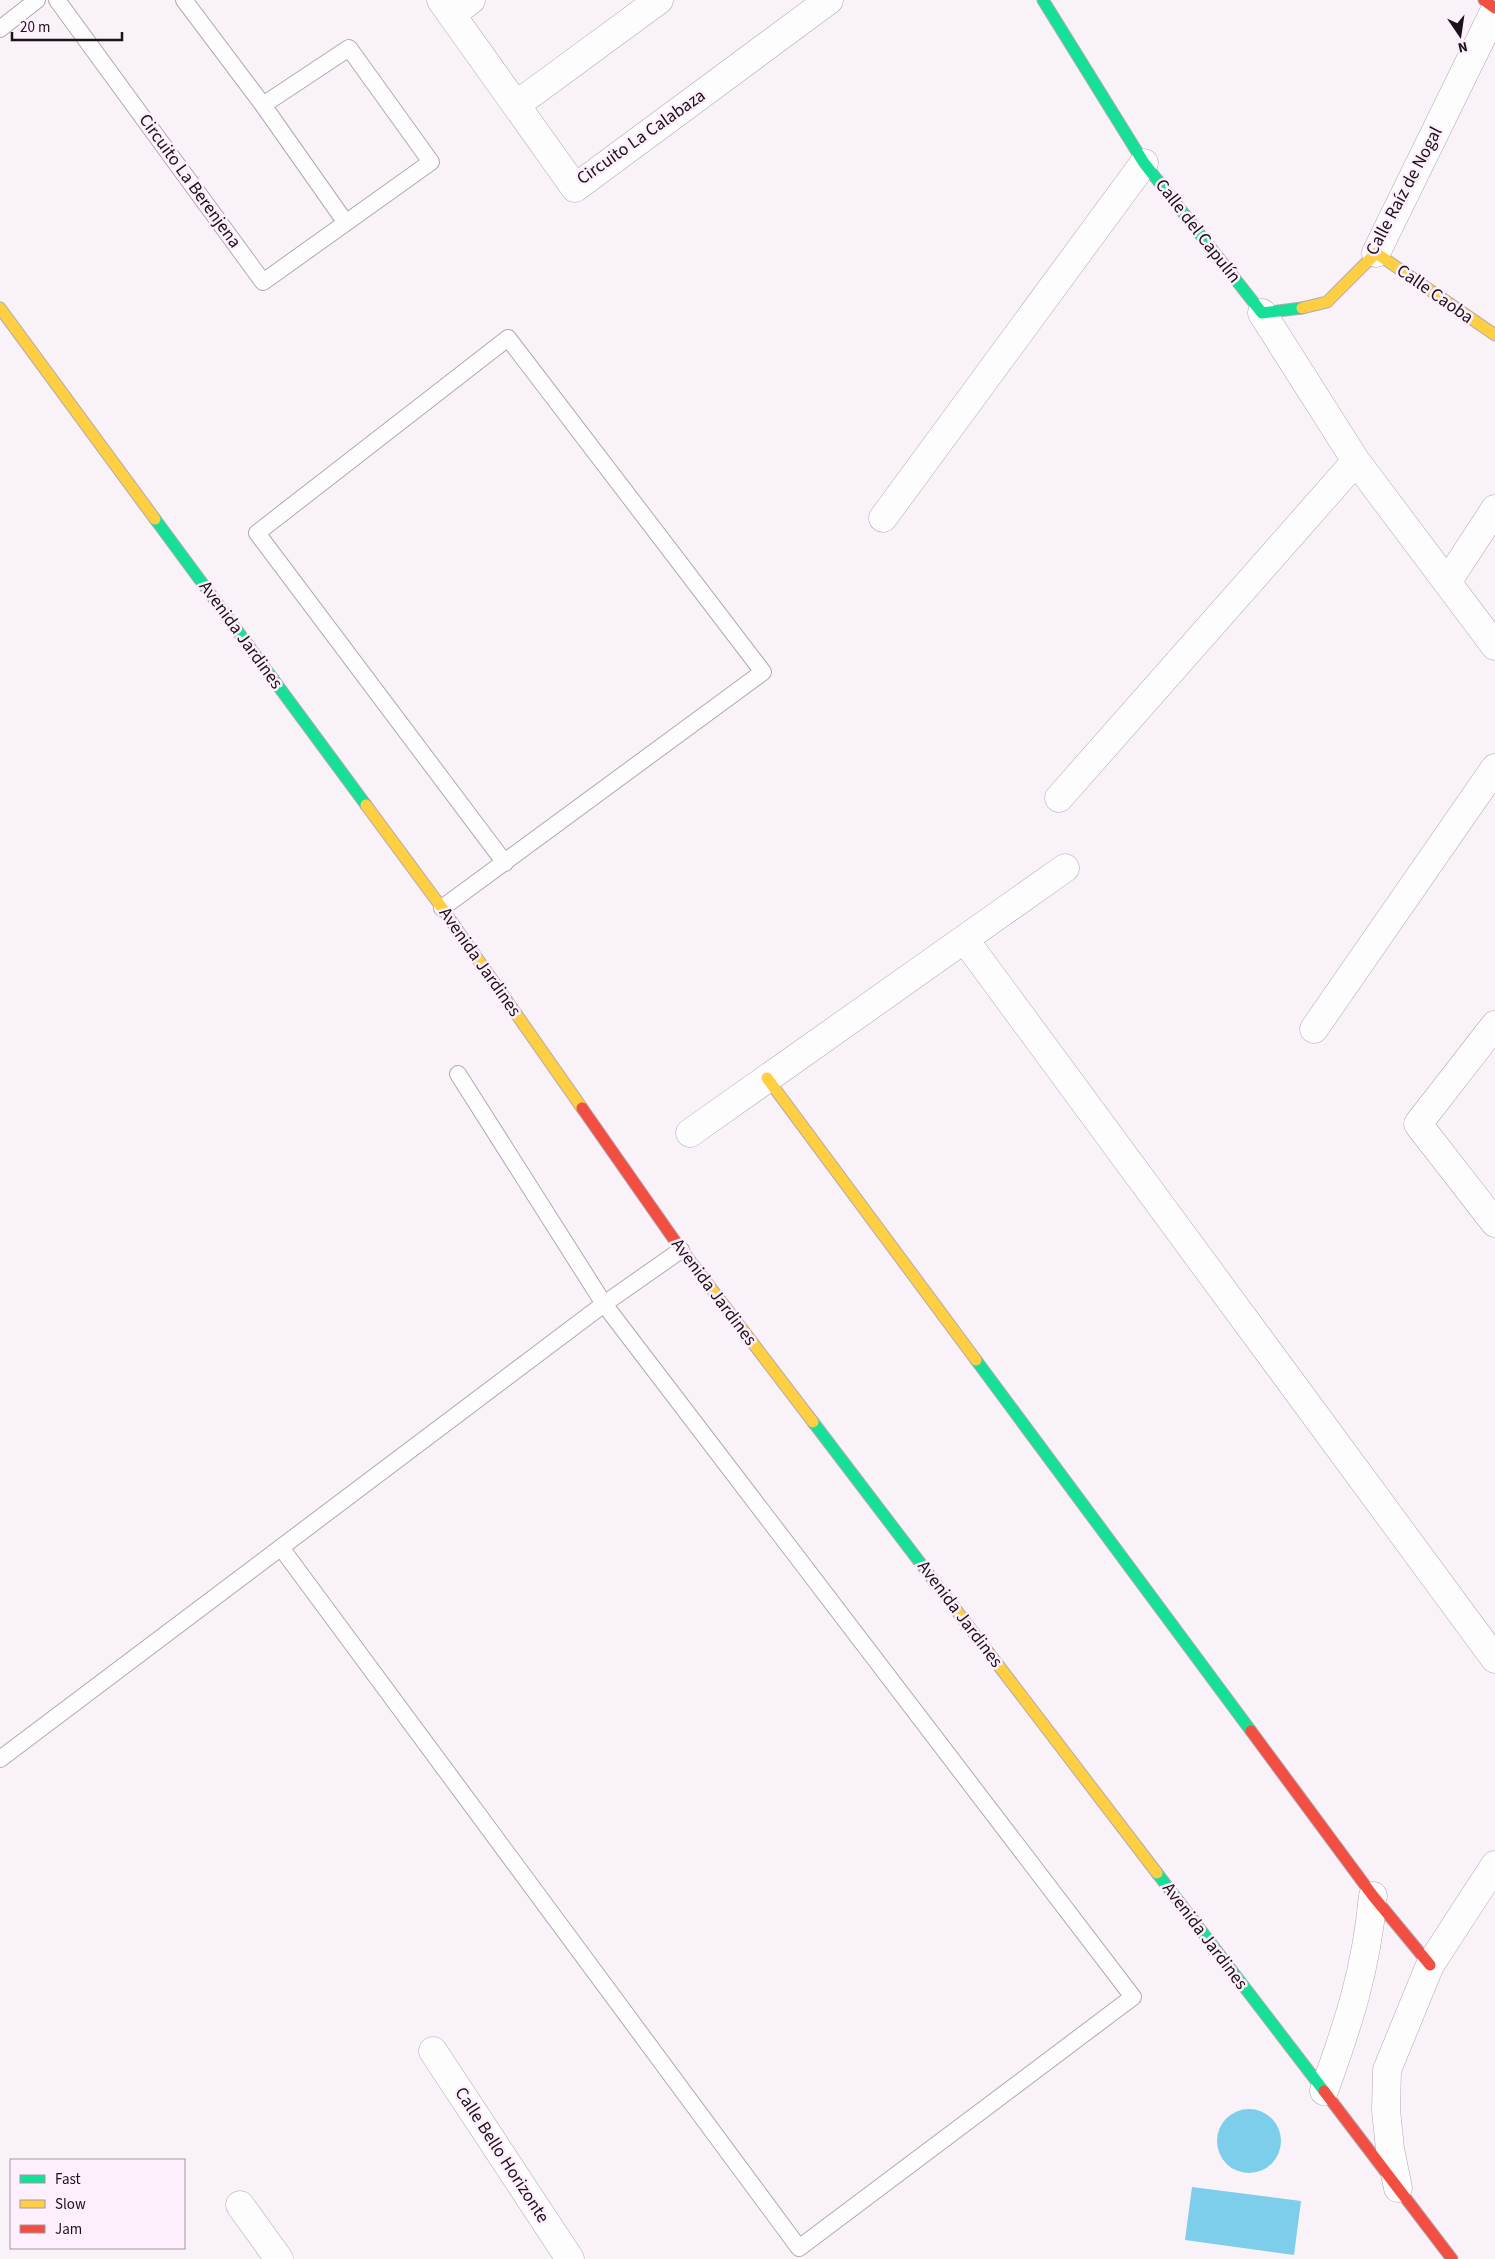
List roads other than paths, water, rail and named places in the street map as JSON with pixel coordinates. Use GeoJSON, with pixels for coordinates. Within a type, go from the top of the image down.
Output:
{"type":"FeatureCollection","features":[{"type":"Feature","properties":{"kind":"street"},"geometry":{"type":"LineString","coordinates":[[516,105],[659,0]]}},
{"type":"Feature","properties":{"kind":"street","name":"Circuito La Calabaza"},"geometry":{"type":"LineString","coordinates":[[454,5],[516,105],[575,188],[829,0]]}},
{"type":"Feature","properties":{"kind":"street","name":"Calle del Capulín"},"geometry":{"type":"LineString","coordinates":[[1043,0],[1144,163],[1262,313],[1356,461],[1495,646]]}},
{"type":"Feature","properties":{"kind":"street"},"geometry":{"type":"LineString","coordinates":[[1484,0],[1495,9]]}},
{"type":"Feature","properties":{"kind":"street","name":"Calle Raíz de Nogal"},"geometry":{"type":"LineString","coordinates":[[1262,313],[1292,311],[1326,302],[1376,253],[1495,9]]}},
{"type":"Feature","properties":{"kind":"street"},"geometry":{"type":"LineString","coordinates":[[883,518],[1144,163]]}},
{"type":"Feature","properties":{"kind":"street","name":"Calle Caoba"},"geometry":{"type":"LineString","coordinates":[[1376,253],[1495,336]]}},
{"type":"Feature","properties":{"kind":"street","name":"Avenida Jardines"},"geometry":{"type":"LineString","coordinates":[[0,308],[442,908],[681,1250],[1452,2259]]}},
{"type":"Feature","properties":{"kind":"street"},"geometry":{"type":"LineString","coordinates":[[1059,798],[1356,461]]}},
{"type":"Feature","properties":{"kind":"street"},"geometry":{"type":"LineString","coordinates":[[1448,582],[1495,509]]}},
{"type":"Feature","properties":{"kind":"street"},"geometry":{"type":"LineString","coordinates":[[1314,1029],[1495,768]]}},
{"type":"Feature","properties":{"kind":"street"},"geometry":{"type":"LineString","coordinates":[[690,1133],[1065,868]]}},
{"type":"Feature","properties":{"kind":"street"},"geometry":{"type":"LineString","coordinates":[[965,940],[1495,1659]]}},
{"type":"Feature","properties":{"kind":"street"},"geometry":{"type":"LineString","coordinates":[[1495,1025],[1418,1124],[1495,1223]]}},
{"type":"Feature","properties":{"kind":"street"},"geometry":{"type":"LineString","coordinates":[[767,1078],[1372,1896],[1430,1966]]}},
{"type":"Feature","properties":{"kind":"street"},"geometry":{"type":"LineString","coordinates":[[1398,2188],[1390,2149],[1386,2110],[1387,2070],[1430,1966],[1495,1865]]}},
{"type":"Feature","properties":{"kind":"street"},"geometry":{"type":"LineString","coordinates":[[1324,2091],[1360,1982],[1369,1939],[1372,1896]]}},
{"type":"Feature","properties":{"kind":"street","name":"Calle Bello Horizonte"},"geometry":{"type":"LineString","coordinates":[[433,2051],[570,2259]]}},
{"type":"Feature","properties":{"kind":"street"},"geometry":{"type":"LineString","coordinates":[[240,2205],[279,2259]]}},
{"type":"Feature","properties":{"kind":"lane"},"geometry":{"type":"LineString","coordinates":[[0,29],[37,0]]}},
{"type":"Feature","properties":{"kind":"lane","name":"Circuito La Berenjena"},"geometry":{"type":"LineString","coordinates":[[57,0],[263,282],[431,162],[349,48],[263,105]]}},
{"type":"Feature","properties":{"kind":"lane"},"geometry":{"type":"LineString","coordinates":[[184,0],[263,105],[346,223]]}},
{"type":"Feature","properties":{"kind":"lane"},"geometry":{"type":"LineString","coordinates":[[442,908],[505,863],[763,672],[508,338],[256,533],[505,863]]}},
{"type":"Feature","properties":{"kind":"lane"},"geometry":{"type":"LineString","coordinates":[[282,1548],[799,2248],[1133,1997],[604,1304],[458,1074]]}},
{"type":"Feature","properties":{"kind":"lane"},"geometry":{"type":"LineString","coordinates":[[0,1758],[282,1548],[604,1304],[681,1250]]}},
{"type":"Feature","properties":{"kind":"water"},"geometry":{"type":"Polygon","coordinates":[[[1243,2109],[1255,2109],[1272,2118],[1279,2129],[1281,2141],[1279,2153],[1272,2164],[1255,2173],[1243,2173],[1231,2168],[1222,2159],[1217,2147],[1217,2135],[1222,2123],[1231,2114],[1243,2109]]]}},
{"type":"Feature","properties":{"kind":"water"},"geometry":{"type":"Polygon","coordinates":[[[1192,2187],[1301,2201],[1294,2255],[1185,2240],[1192,2187]]]}}]}
